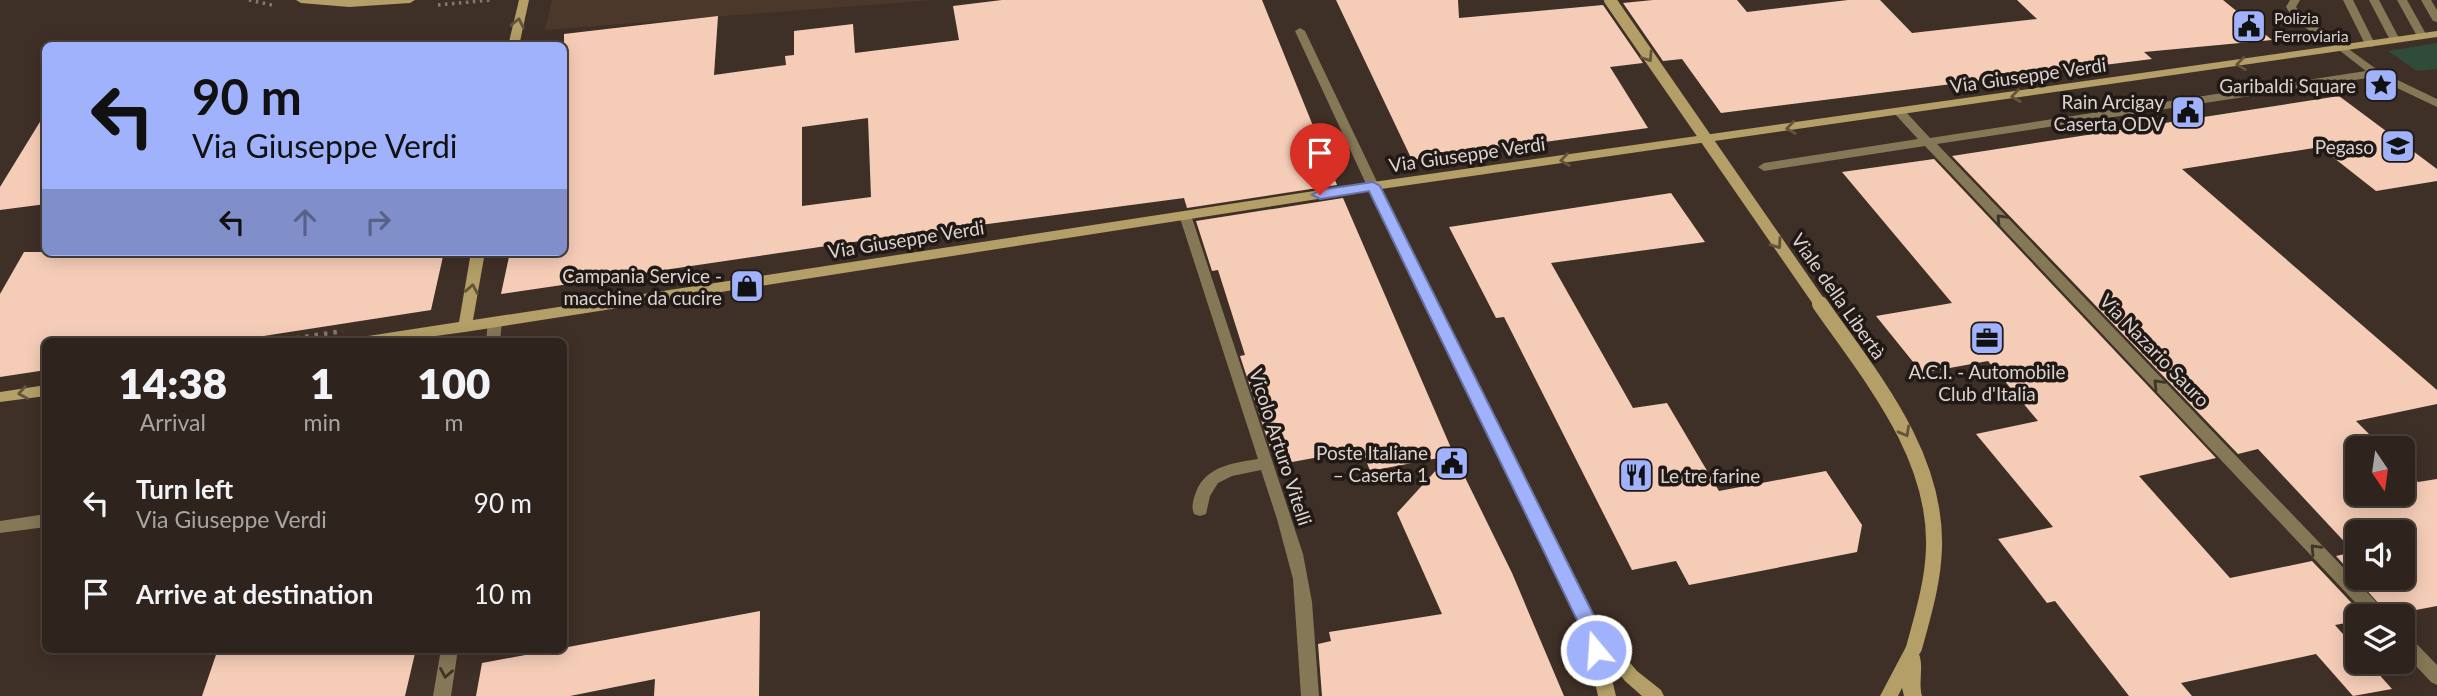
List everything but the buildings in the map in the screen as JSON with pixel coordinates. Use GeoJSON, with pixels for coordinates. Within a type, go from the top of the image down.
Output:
{"type":"FeatureCollection","features":[{"type":"Feature","properties":{"kind":"main road"},"geometry":{"type":"LineString","coordinates":[[301,0],[349,4],[410,0]]}},
{"type":"Feature","properties":{"kind":"main road"},"geometry":{"type":"LineString","coordinates":[[514,42],[524,0]]}},
{"type":"Feature","properties":{"kind":"main road","name":"Viale della Libertà"},"geometry":{"type":"LineString","coordinates":[[1610,0],[1887,401],[1919,459],[1933,510],[1935,562],[1914,648],[1910,683],[1913,696]]}},
{"type":"Feature","properties":{"kind":"main road","name":"Via Giuseppe Verdi"},"geometry":{"type":"LineString","coordinates":[[389,338],[1373,186],[1900,113],[2437,34]]}},
{"type":"Feature","properties":{"kind":"main road"},"geometry":{"type":"LineString","coordinates":[[1373,186],[1591,628],[1607,696]]}},
{"type":"Feature","properties":{"kind":"main road"},"geometry":{"type":"LineString","coordinates":[[465,327],[477,256]]}},
{"type":"Feature","properties":{"kind":"main road"},"geometry":{"type":"LineString","coordinates":[[0,397],[42,391]]}},
{"type":"Feature","properties":{"kind":"main road"},"geometry":{"type":"LineString","coordinates":[[1591,628],[1631,676],[1655,696]]}},
{"type":"Feature","properties":{"kind":"main road","name":"Viale della Libertà"},"geometry":{"type":"LineString","coordinates":[[1889,696],[1914,648]]}},
{"type":"Feature","properties":{"kind":"street"},"geometry":{"type":"LineString","coordinates":[[2295,0],[2291,6],[2299,19],[2375,73],[2437,103]]}},
{"type":"Feature","properties":{"kind":"street"},"geometry":{"type":"LineString","coordinates":[[2348,0],[2371,44]]}},
{"type":"Feature","properties":{"kind":"street"},"geometry":{"type":"LineString","coordinates":[[2374,0],[2395,40]]}},
{"type":"Feature","properties":{"kind":"street"},"geometry":{"type":"LineString","coordinates":[[2402,0],[2422,36]]}},
{"type":"Feature","properties":{"kind":"street"},"geometry":{"type":"LineString","coordinates":[[2426,0],[2437,19]]}},
{"type":"Feature","properties":{"kind":"street"},"geometry":{"type":"LineString","coordinates":[[1300,31],[1373,186]]}},
{"type":"Feature","properties":{"kind":"street"},"geometry":{"type":"LineString","coordinates":[[1764,167],[2375,73]]}},
{"type":"Feature","properties":{"kind":"street","name":"Via Nazario Sauro"},"geometry":{"type":"LineString","coordinates":[[1900,113],[2368,604]]}},
{"type":"Feature","properties":{"kind":"street","name":"Vicolo Arturo Vitelli"},"geometry":{"type":"LineString","coordinates":[[1185,215],[1285,519],[1302,587],[1305,666],[1310,696]]}},
{"type":"Feature","properties":{"kind":"street"},"geometry":{"type":"LineString","coordinates":[[493,338],[495,322]]}},
{"type":"Feature","properties":{"kind":"street"},"geometry":{"type":"LineString","coordinates":[[1200,510],[1200,496],[1206,484],[1215,476],[1266,463]]}},
{"type":"Feature","properties":{"kind":"street"},"geometry":{"type":"LineString","coordinates":[[0,527],[42,521]]}},
{"type":"Feature","properties":{"kind":"street"},"geometry":{"type":"LineString","coordinates":[[442,696],[449,653]]}},
{"type":"Feature","properties":{"kind":"street"},"geometry":{"type":"LineString","coordinates":[[2415,654],[2437,677]]}},
{"type":"Feature","properties":{"kind":"shaded area"},"geometry":{"type":"Polygon","coordinates":[[[552,0],[934,0],[545,30],[552,0]]]}},
{"type":"Feature","properties":{"kind":"green space"},"geometry":{"type":"Polygon","coordinates":[[[2437,43],[2437,69],[2417,71],[2388,51],[2437,43]]]}},
{"type":"Feature","properties":{"kind":"place","name":"Polizia Ferroviaria"},"geometry":{"type":"Point","coordinates":[2249,26]}},
{"type":"Feature","properties":{"kind":"place","name":"Garibaldi Square"},"geometry":{"type":"Point","coordinates":[2381,85]}},
{"type":"Feature","properties":{"kind":"place","name":"Rain Arcigay Caserta ODV"},"geometry":{"type":"Point","coordinates":[2188,112]}},
{"type":"Feature","properties":{"kind":"place","name":"Pegaso"},"geometry":{"type":"Point","coordinates":[2398,146]}},
{"type":"Feature","properties":{"kind":"place","name":"Campania Service - macchine da cucire"},"geometry":{"type":"Point","coordinates":[747,286]}},
{"type":"Feature","properties":{"kind":"place","name":"A.C.I. - Automobile Club d'Italia"},"geometry":{"type":"Point","coordinates":[1987,338]}},
{"type":"Feature","properties":{"kind":"place","name":"Poste Italiane – Caserta 1"},"geometry":{"type":"Point","coordinates":[1452,463]}},
{"type":"Feature","properties":{"kind":"place","name":"Le tre farine"},"geometry":{"type":"Point","coordinates":[1636,475]}},
{"type":"Feature","properties":{"kind":"route"},"geometry":{"type":"LineString","coordinates":[[1320,195],[1373,186],[1591,628],[1596,650]]}}]}
